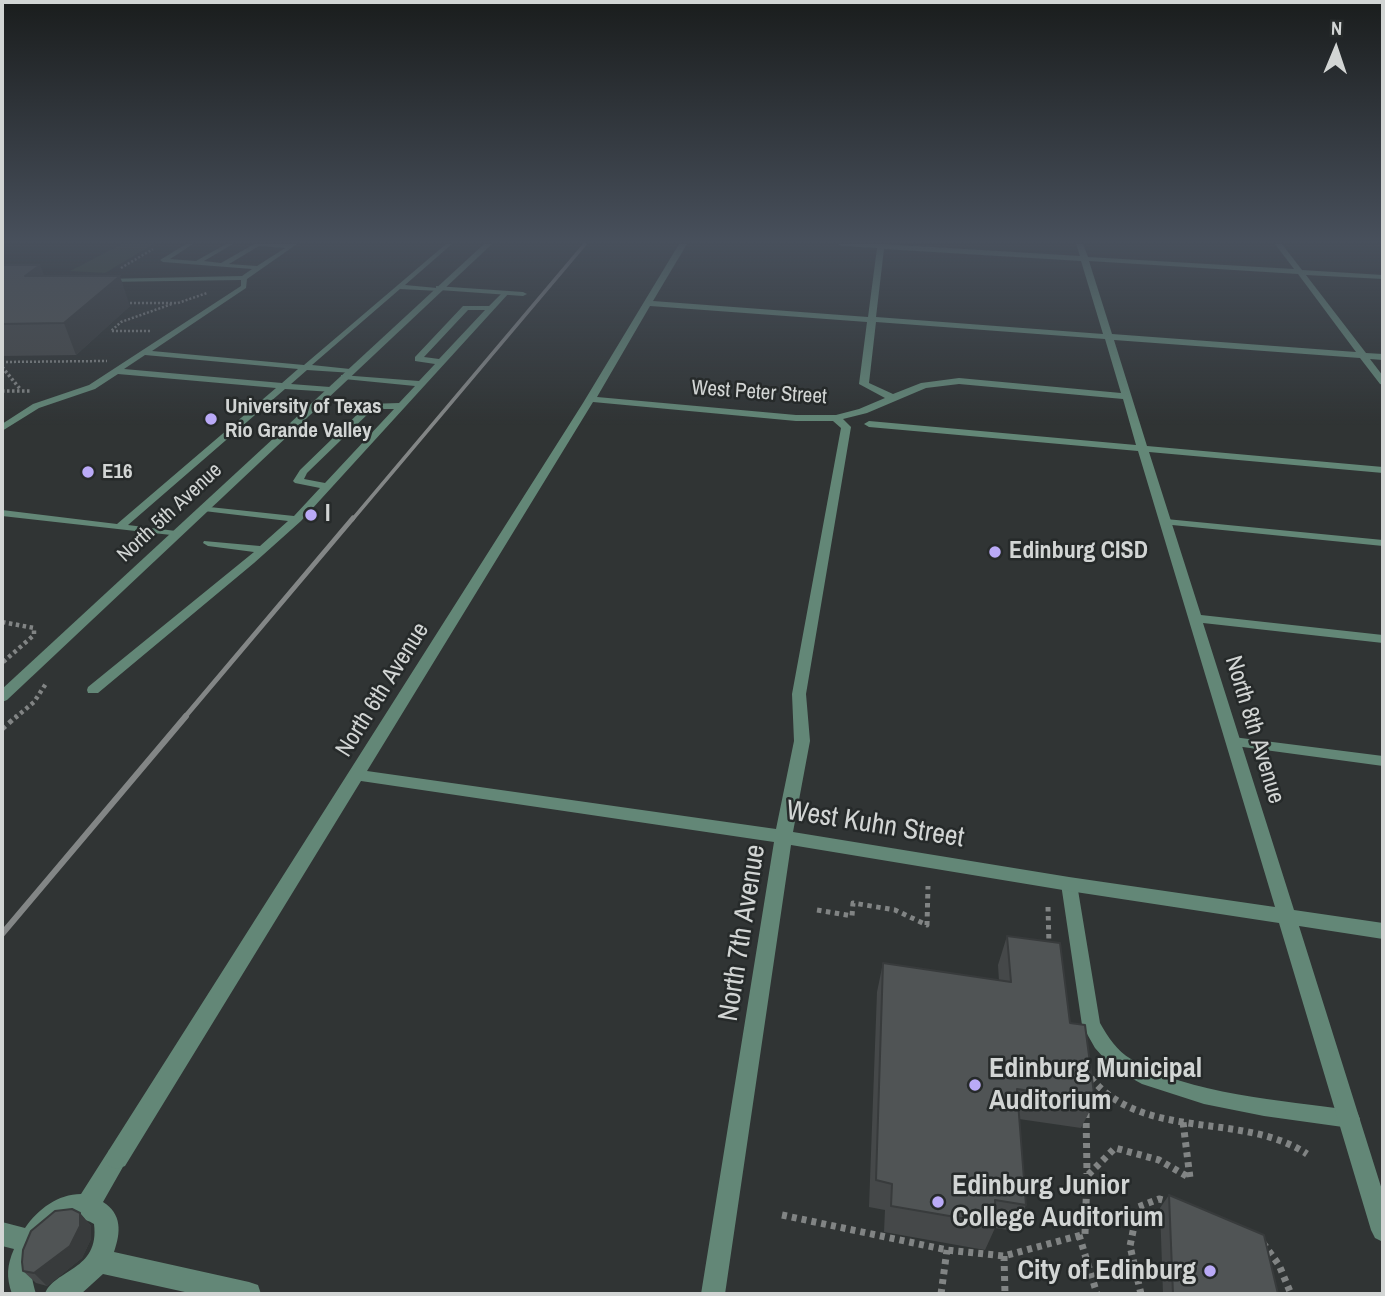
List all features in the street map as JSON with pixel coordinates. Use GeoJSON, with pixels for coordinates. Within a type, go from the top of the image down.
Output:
{"type":"FeatureCollection","features":[{"type":"Feature","properties":{"kind":"street","name":"North 5th Avenue"},"geometry":{"type":"LineString","coordinates":[[2,697],[421,304]]}},
{"type":"Feature","properties":{"kind":"street","name":"North 6th Avenue"},"geometry":{"type":"LineString","coordinates":[[88,1205],[648,304]]}},
{"type":"Feature","properties":{"kind":"street"},"geometry":{"type":"LineString","coordinates":[[669,304],[1383,357]]}},
{"type":"Feature","properties":{"kind":"street"},"geometry":{"type":"LineString","coordinates":[[875,304],[863,384],[893,398]]}},
{"type":"Feature","properties":{"kind":"street","name":"North 8th Avenue"},"geometry":{"type":"LineString","coordinates":[[1100,304],[1383,1230]]}},
{"type":"Feature","properties":{"kind":"street"},"geometry":{"type":"LineString","coordinates":[[1325,304],[1383,382]]}},
{"type":"Feature","properties":{"kind":"street","name":"West Peter Street"},"geometry":{"type":"LineString","coordinates":[[591,399],[796,418],[836,418],[863,411],[924,385],[959,381],[1128,397]]}},
{"type":"Feature","properties":{"kind":"street","name":"North 7th Avenue"},"geometry":{"type":"LineString","coordinates":[[713,1294],[802,741],[799,694],[846,427],[836,418]]}},
{"type":"Feature","properties":{"kind":"street"},"geometry":{"type":"LineString","coordinates":[[869,424],[1383,470]]}},
{"type":"Feature","properties":{"kind":"street"},"geometry":{"type":"LineString","coordinates":[[1195,618],[1383,639]]}},
{"type":"Feature","properties":{"kind":"street","name":"West Kuhn Street"},"geometry":{"type":"LineString","coordinates":[[357,775],[785,836],[1069,884],[1383,931]]}},
{"type":"Feature","properties":{"kind":"street"},"geometry":{"type":"LineString","coordinates":[[24,1294],[17,1289],[12,1277],[12,1237],[54,1211],[70,1205],[97,1208],[105,1217],[108,1230],[98,1261],[71,1288],[57,1294]]}},
{"type":"Feature","properties":{"kind":"street"},"geometry":{"type":"LineString","coordinates":[[98,1261],[249,1294]]}},
{"type":"Feature","properties":{"kind":"lane"},"geometry":{"type":"LineString","coordinates":[[2,428],[36,406],[92,387],[218,304]]}},
{"type":"Feature","properties":{"kind":"lane"},"geometry":{"type":"LineString","coordinates":[[119,527],[379,304]]}},
{"type":"Feature","properties":{"kind":"lane"},"geometry":{"type":"LineString","coordinates":[[93,691],[298,519],[494,304]]}},
{"type":"Feature","properties":{"kind":"lane"},"geometry":{"type":"LineString","coordinates":[[441,362],[418,359],[466,308],[491,308]]}},
{"type":"Feature","properties":{"kind":"lane"},"geometry":{"type":"LineString","coordinates":[[144,353],[305,368],[422,384]]}},
{"type":"Feature","properties":{"kind":"lane"},"geometry":{"type":"LineString","coordinates":[[116,371],[330,390]]}},
{"type":"Feature","properties":{"kind":"lane"},"geometry":{"type":"LineString","coordinates":[[328,486],[298,481],[303,472],[371,406],[401,407]]}},
{"type":"Feature","properties":{"kind":"lane"},"geometry":{"type":"LineString","coordinates":[[204,508],[298,519]]}},
{"type":"Feature","properties":{"kind":"lane"},"geometry":{"type":"LineString","coordinates":[[2,513],[177,534]]}},
{"type":"Feature","properties":{"kind":"lane"},"geometry":{"type":"LineString","coordinates":[[1166,522],[1383,542]]}},
{"type":"Feature","properties":{"kind":"lane"},"geometry":{"type":"LineString","coordinates":[[208,543],[263,550]]}},
{"type":"Feature","properties":{"kind":"lane"},"geometry":{"type":"LineString","coordinates":[[1233,742],[1383,761]]}},
{"type":"Feature","properties":{"kind":"lane"},"geometry":{"type":"LineString","coordinates":[[1069,884],[1091,1025],[1101,1044],[1124,1065],[1180,1089],[1349,1119]]}},
{"type":"Feature","properties":{"kind":"path"},"geometry":{"type":"LineString","coordinates":[[152,331],[111,331],[121,322],[172,304]]}},
{"type":"Feature","properties":{"kind":"path"},"geometry":{"type":"LineString","coordinates":[[2,365],[106,361]]}},
{"type":"Feature","properties":{"kind":"path"},"geometry":{"type":"LineString","coordinates":[[2,365],[22,391]]}},
{"type":"Feature","properties":{"kind":"path"},"geometry":{"type":"LineString","coordinates":[[2,391],[34,391]]}},
{"type":"Feature","properties":{"kind":"path"},"geometry":{"type":"LineString","coordinates":[[2,622],[34,628],[34,635],[2,663]]}},
{"type":"Feature","properties":{"kind":"path"},"geometry":{"type":"LineString","coordinates":[[2,729],[34,702],[47,682]]}},
{"type":"Feature","properties":{"kind":"path"},"geometry":{"type":"LineString","coordinates":[[817,910],[852,916],[853,903],[868,905],[908,915],[917,923],[927,926],[928,886]]}},
{"type":"Feature","properties":{"kind":"path"},"geometry":{"type":"LineString","coordinates":[[1085,1067],[1085,1080]]}},
{"type":"Feature","properties":{"kind":"path"},"geometry":{"type":"LineString","coordinates":[[782,1215],[947,1250],[1004,1256],[1086,1234],[1086,1108]]}},
{"type":"Feature","properties":{"kind":"path"},"geometry":{"type":"LineString","coordinates":[[1087,1176],[1115,1148],[1159,1160],[1190,1178],[1182,1122]]}},
{"type":"Feature","properties":{"kind":"path"},"geometry":{"type":"LineString","coordinates":[[1141,1294],[1130,1245],[1138,1206],[1159,1199],[1183,1206]]}},
{"type":"Feature","properties":{"kind":"path"},"geometry":{"type":"LineString","coordinates":[[1080,1235],[1097,1294]]}},
{"type":"Feature","properties":{"kind":"path"},"geometry":{"type":"LineString","coordinates":[[1258,1236],[1279,1265],[1292,1294]]}},
{"type":"Feature","properties":{"kind":"path"},"geometry":{"type":"LineString","coordinates":[[941,1294],[947,1250]]}},
{"type":"Feature","properties":{"kind":"path"},"geometry":{"type":"LineString","coordinates":[[1004,1256],[1005,1294]]}},
{"type":"Feature","properties":{"kind":"building"},"geometry":{"type":"Polygon","coordinates":[[[2,304],[86,304],[64,323],[2,324],[2,304]]]}},
{"type":"Feature","properties":{"kind":"building","name":"Edinburg Municipal Auditorium"},"geometry":{"type":"Polygon","coordinates":[[[1007,936],[1060,943],[1070,1023],[1085,1025],[1095,1101],[1017,1089],[1026,1205],[995,1200],[996,1224],[891,1206],[892,1184],[876,1180],[883,963],[1011,982],[1007,936]]]}},
{"type":"Feature","properties":{"kind":"building","name":"City of Edinburg"},"geometry":{"type":"Polygon","coordinates":[[[1169,1195],[1264,1235],[1278,1294],[1173,1294],[1169,1195]]]}},
{"type":"Feature","properties":{"kind":"building"},"geometry":{"type":"Polygon","coordinates":[[[72,1209],[80,1213],[80,1226],[70,1246],[34,1273],[23,1271],[23,1250],[31,1231],[55,1211],[72,1209]]]}},
{"type":"Feature","properties":{"kind":"railway"},"geometry":{"type":"LineString","coordinates":[[352,520],[534,304]]}},
{"type":"Feature","properties":{"kind":"railway"},"geometry":{"type":"LineString","coordinates":[[184,718],[353,518]]}},
{"type":"Feature","properties":{"kind":"railway"},"geometry":{"type":"LineString","coordinates":[[2,934],[186,716]]}},
{"type":"Feature","properties":{"kind":"place","name":"University of Texas Rio Grande Valley"},"geometry":{"type":"Point","coordinates":[211,419]}},
{"type":"Feature","properties":{"kind":"place","name":"E16"},"geometry":{"type":"Point","coordinates":[88,472]}},
{"type":"Feature","properties":{"kind":"place","name":"I"},"geometry":{"type":"Point","coordinates":[311,515]}},
{"type":"Feature","properties":{"kind":"place","name":"Edinburg CISD"},"geometry":{"type":"Point","coordinates":[995,552]}},
{"type":"Feature","properties":{"kind":"place","name":"Edinburg Municipal Auditorium"},"geometry":{"type":"Point","coordinates":[975,1085]}},
{"type":"Feature","properties":{"kind":"place","name":"Edinburg Junior College Auditorium"},"geometry":{"type":"Point","coordinates":[938,1202]}},
{"type":"Feature","properties":{"kind":"place","name":"City of Edinburg"},"geometry":{"type":"Point","coordinates":[1210,1271]}}]}
